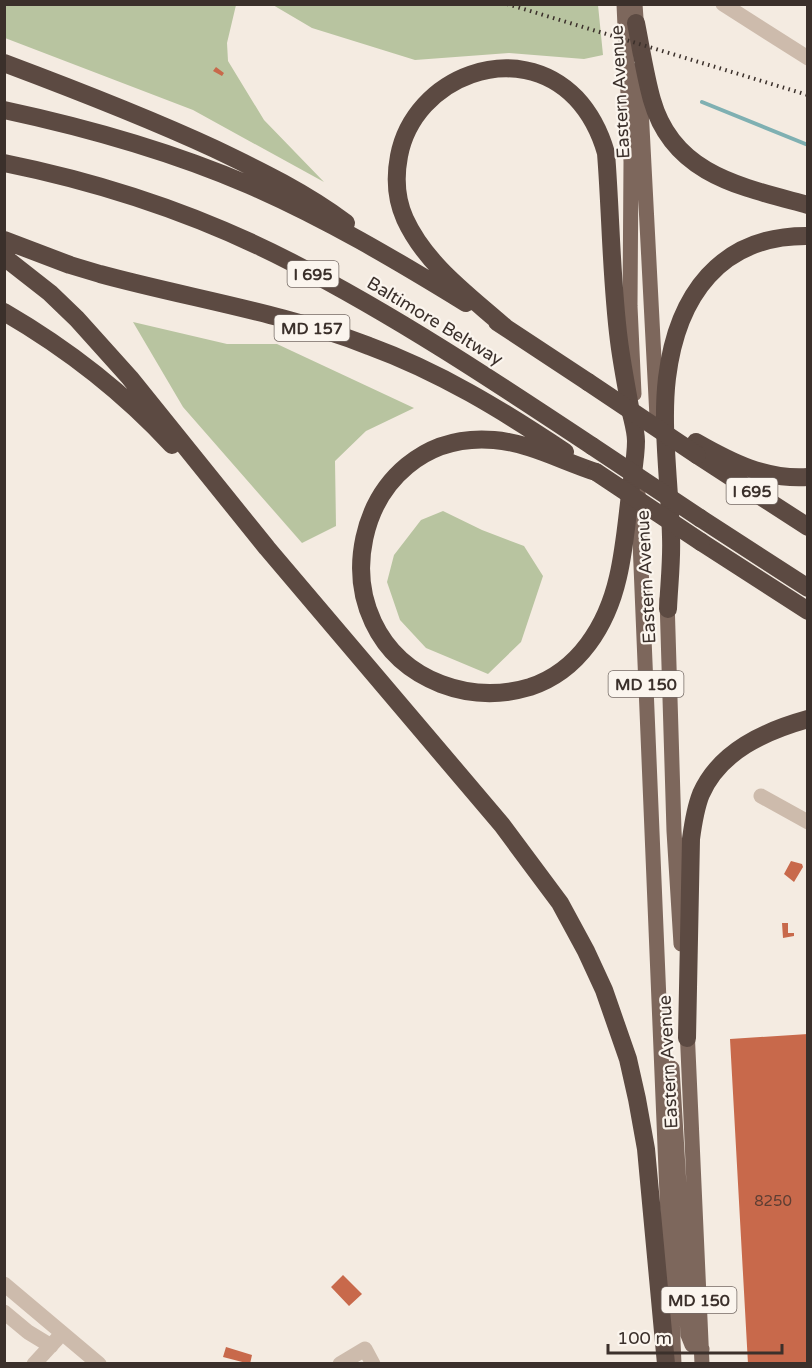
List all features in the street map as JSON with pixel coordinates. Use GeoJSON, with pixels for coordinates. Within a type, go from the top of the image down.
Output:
{"type":"FeatureCollection","features":[{"type":"Feature","properties":{"kind":"highway"},"geometry":{"type":"LineString","coordinates":[[636,23],[657,115],[681,151],[698,166],[728,182],[807,205]]}},
{"type":"Feature","properties":{"kind":"highway"},"geometry":{"type":"LineString","coordinates":[[4,63],[94,97],[245,164],[318,202],[400,263]]}},
{"type":"Feature","properties":{"kind":"highway"},"geometry":{"type":"LineString","coordinates":[[506,328],[442,272],[426,253],[405,218],[397,185],[397,167],[401,147],[409,126],[429,98],[460,78],[494,69],[529,72],[558,85],[574,96],[589,113],[606,153],[619,341],[636,441],[624,544],[610,602],[591,641],[567,666],[534,686],[513,692],[470,693],[429,679],[405,662],[384,641],[373,623],[364,600],[360,558],[364,536],[380,496],[407,466],[447,445],[493,440],[519,444],[548,453],[596,472]]}},
{"type":"Feature","properties":{"kind":"highway","name":"Baltimore Beltway"},"geometry":{"type":"LineString","coordinates":[[4,110],[110,136],[187,161],[249,185],[312,215],[400,263],[697,448],[807,527]]}},
{"type":"Feature","properties":{"kind":"highway","name":"Baltimore Beltway"},"geometry":{"type":"LineString","coordinates":[[4,163],[94,185],[171,210],[228,232],[290,261],[409,328],[807,588]]}},
{"type":"Feature","properties":{"kind":"highway"},"geometry":{"type":"LineString","coordinates":[[668,609],[671,540],[666,411],[667,377],[680,326],[696,291],[724,260],[743,248],[764,240],[807,236]]}},
{"type":"Feature","properties":{"kind":"highway","name":"MD 157"},"geometry":{"type":"LineString","coordinates":[[4,240],[37,254],[100,274],[309,327],[368,345],[406,361],[473,393],[807,611]]}},
{"type":"Feature","properties":{"kind":"highway"},"geometry":{"type":"LineString","coordinates":[[4,257],[50,293],[102,346],[162,415],[267,548],[524,852],[560,903],[586,951],[628,1059],[646,1149],[666,1364]]}},
{"type":"Feature","properties":{"kind":"highway"},"geometry":{"type":"LineString","coordinates":[[4,312],[59,348],[104,382],[158,430],[267,548]]}},
{"type":"Feature","properties":{"kind":"highway"},"geometry":{"type":"LineString","coordinates":[[697,448],[753,470],[776,476],[807,477]]}},
{"type":"Feature","properties":{"kind":"highway"},"geometry":{"type":"LineString","coordinates":[[687,1038],[691,839],[694,817],[701,795],[721,765],[738,750],[775,729],[807,719]]}},
{"type":"Feature","properties":{"kind":"main road","name":"Eastern Avenue"},"geometry":{"type":"LineString","coordinates":[[624,4],[631,162],[630,306],[674,1364]]}},
{"type":"Feature","properties":{"kind":"main road","name":"Eastern Avenue"},"geometry":{"type":"LineString","coordinates":[[635,4],[668,609],[674,831],[687,1038],[702,1356]]}},
{"type":"Feature","properties":{"kind":"main road"},"geometry":{"type":"LineString","coordinates":[[661,1022],[672,1063],[688,1335],[692,1345],[702,1356]]}},
{"type":"Feature","properties":{"kind":"street"},"geometry":{"type":"LineString","coordinates":[[723,4],[807,58]]}},
{"type":"Feature","properties":{"kind":"street"},"geometry":{"type":"LineString","coordinates":[[761,796],[807,822]]}},
{"type":"Feature","properties":{"kind":"street"},"geometry":{"type":"LineString","coordinates":[[4,1284],[98,1363]]}},
{"type":"Feature","properties":{"kind":"street"},"geometry":{"type":"LineString","coordinates":[[5,1313],[28,1332],[51,1346]]}},
{"type":"Feature","properties":{"kind":"street"},"geometry":{"type":"LineString","coordinates":[[34,1364],[63,1332]]}},
{"type":"Feature","properties":{"kind":"street"},"geometry":{"type":"LineString","coordinates":[[340,1364],[365,1349],[373,1364]]}},
{"type":"Feature","properties":{"kind":"green space"},"geometry":{"type":"Polygon","coordinates":[[[5,5],[236,5],[227,43],[228,61],[264,120],[324,182],[193,110],[5,38],[5,5]]]}},
{"type":"Feature","properties":{"kind":"green space"},"geometry":{"type":"Polygon","coordinates":[[[273,5],[598,5],[603,55],[584,59],[509,53],[415,60],[312,28],[273,5]]]}},
{"type":"Feature","properties":{"kind":"green space"},"geometry":{"type":"Polygon","coordinates":[[[133,322],[227,344],[277,344],[414,408],[366,431],[335,461],[336,526],[302,543],[183,407],[133,322]]]}},
{"type":"Feature","properties":{"kind":"green space"},"geometry":{"type":"Polygon","coordinates":[[[443,511],[482,530],[524,546],[543,576],[521,642],[488,674],[426,648],[400,620],[387,582],[394,555],[421,520],[443,511]]]}},
{"type":"Feature","properties":{"kind":"building"},"geometry":{"type":"Polygon","coordinates":[[[216,67],[224,73],[222,76],[213,71],[216,67]]]}},
{"type":"Feature","properties":{"kind":"building"},"geometry":{"type":"Polygon","coordinates":[[[791,861],[802,864],[803,867],[794,882],[784,874],[791,861]]]}},
{"type":"Feature","properties":{"kind":"building"},"geometry":{"type":"Polygon","coordinates":[[[782,923],[788,923],[788,933],[794,933],[794,936],[783,938],[782,923]]]}},
{"type":"Feature","properties":{"kind":"building"},"geometry":{"type":"Polygon","coordinates":[[[808,1034],[808,1364],[748,1364],[730,1039],[808,1034]]]}},
{"type":"Feature","properties":{"kind":"building"},"geometry":{"type":"Polygon","coordinates":[[[343,1275],[362,1294],[349,1306],[331,1287],[343,1275]]]}},
{"type":"Feature","properties":{"kind":"building"},"geometry":{"type":"Polygon","coordinates":[[[226,1347],[252,1355],[250,1364],[223,1357],[226,1347]]]}},
{"type":"Feature","properties":{"kind":"waterway"},"geometry":{"type":"LineString","coordinates":[[702,102],[808,145]]}},
{"type":"Feature","properties":{"kind":"railway"},"geometry":{"type":"LineString","coordinates":[[507,4],[808,95]]}}]}
